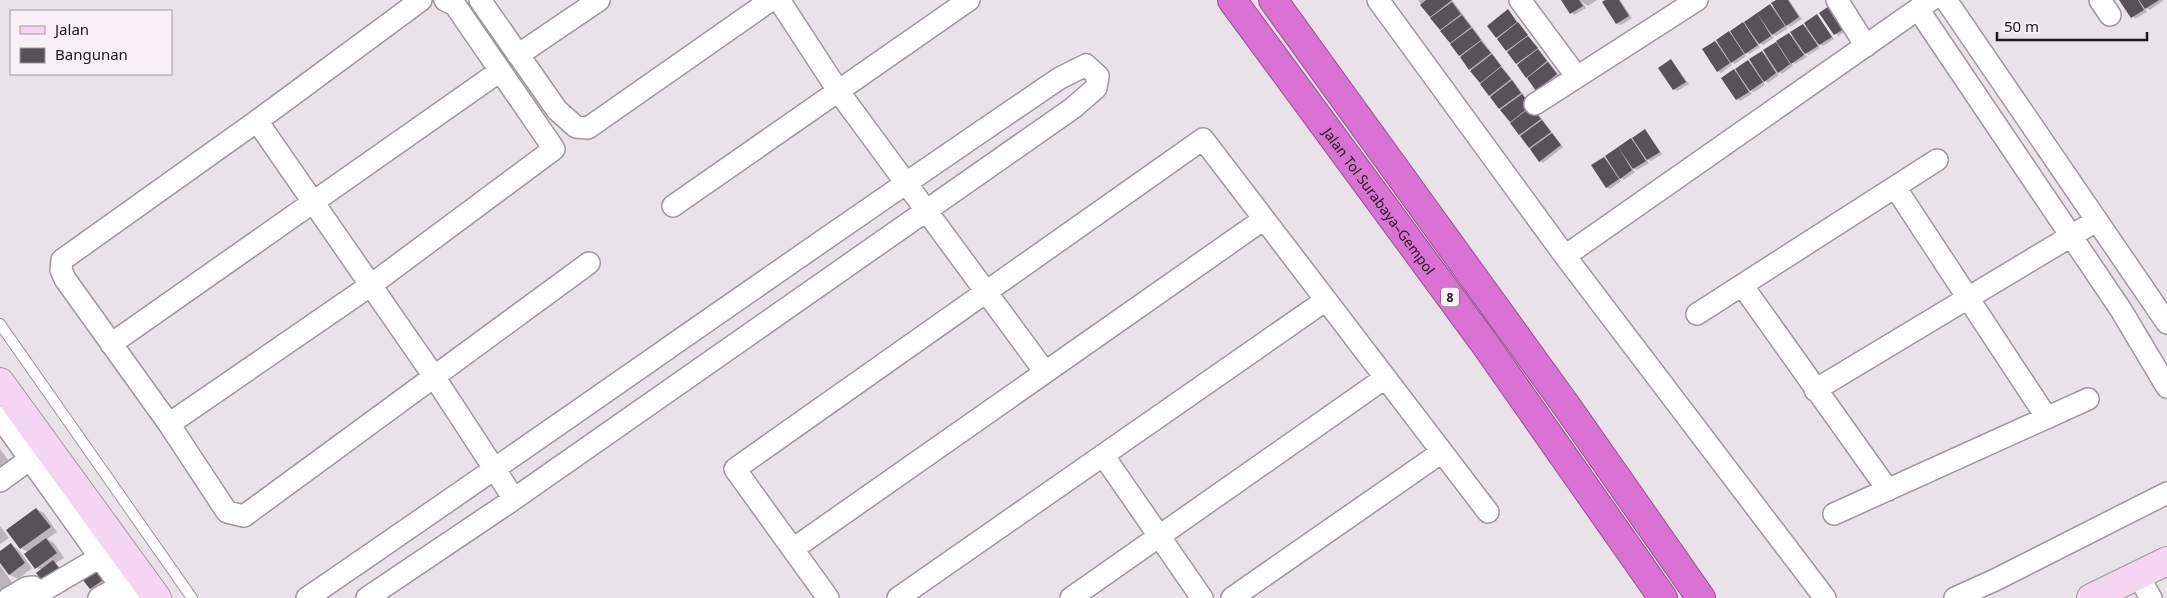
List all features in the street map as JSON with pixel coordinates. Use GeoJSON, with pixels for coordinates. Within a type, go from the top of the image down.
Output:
{"type":"FeatureCollection","features":[{"type":"Feature","properties":{"kind":"highway","name":"Jalan Tol Surabaya–Gempol"},"geometry":{"type":"LineString","coordinates":[[1232,0],[1476,332],[1663,598]]}},
{"type":"Feature","properties":{"kind":"highway","name":"8"},"geometry":{"type":"LineString","coordinates":[[1273,0],[1568,408],[1701,598]]}},
{"type":"Feature","properties":{"kind":"street"},"geometry":{"type":"LineString","coordinates":[[421,0],[257,121],[62,260],[61,270],[65,279],[169,424],[227,512],[244,516],[433,375],[589,263]]}},
{"type":"Feature","properties":{"kind":"street"},"geometry":{"type":"LineString","coordinates":[[169,424],[371,285],[554,149],[454,5],[445,0]]}},
{"type":"Feature","properties":{"kind":"street"},"geometry":{"type":"LineString","coordinates":[[480,0],[557,110],[576,127],[588,128],[771,0]]}},
{"type":"Feature","properties":{"kind":"street"},"geometry":{"type":"LineString","coordinates":[[518,55],[599,0]]}},
{"type":"Feature","properties":{"kind":"street"},"geometry":{"type":"LineString","coordinates":[[778,0],[839,92],[1045,372]]}},
{"type":"Feature","properties":{"kind":"street"},"geometry":{"type":"LineString","coordinates":[[672,206],[839,92],[969,0]]}},
{"type":"Feature","properties":{"kind":"street"},"geometry":{"type":"LineString","coordinates":[[1378,0],[1565,256],[1824,598]]}},
{"type":"Feature","properties":{"kind":"street"},"geometry":{"type":"LineString","coordinates":[[1520,0],[1577,77]]}},
{"type":"Feature","properties":{"kind":"street"},"geometry":{"type":"LineString","coordinates":[[1535,104],[1697,0]]}},
{"type":"Feature","properties":{"kind":"street"},"geometry":{"type":"LineString","coordinates":[[1837,0],[1866,46]]}},
{"type":"Feature","properties":{"kind":"street"},"geometry":{"type":"LineString","coordinates":[[1946,0],[2167,323]]}},
{"type":"Feature","properties":{"kind":"street"},"geometry":{"type":"LineString","coordinates":[[1565,256],[1925,4],[2070,237],[2121,310],[2167,387]]}},
{"type":"Feature","properties":{"kind":"street"},"geometry":{"type":"LineString","coordinates":[[307,598],[496,469],[906,182],[1060,78],[1086,65],[1098,76],[1096,88],[1073,108],[514,499],[367,598]]}},
{"type":"Feature","properties":{"kind":"street"},"geometry":{"type":"LineString","coordinates":[[111,344],[500,71]]}},
{"type":"Feature","properties":{"kind":"street"},"geometry":{"type":"LineString","coordinates":[[257,121],[433,375],[514,499]]}},
{"type":"Feature","properties":{"kind":"street"},"geometry":{"type":"LineString","coordinates":[[828,598],[735,469],[1203,139],[1488,512]]}},
{"type":"Feature","properties":{"kind":"street"},"geometry":{"type":"LineString","coordinates":[[1697,314],[1937,160]]}},
{"type":"Feature","properties":{"kind":"street"},"geometry":{"type":"LineString","coordinates":[[1895,187],[2046,418]]}},
{"type":"Feature","properties":{"kind":"street"},"geometry":{"type":"LineString","coordinates":[[793,549],[1264,219]]}},
{"type":"Feature","properties":{"kind":"street"},"geometry":{"type":"LineString","coordinates":[[1816,390],[2096,221]]}},
{"type":"Feature","properties":{"kind":"street"},"geometry":{"type":"LineString","coordinates":[[1742,285],[1888,490]]}},
{"type":"Feature","properties":{"kind":"street"},"geometry":{"type":"LineString","coordinates":[[898,598],[1326,300]]}},
{"type":"Feature","properties":{"kind":"street"},"geometry":{"type":"LineString","coordinates":[[1071,598],[1385,378]]}},
{"type":"Feature","properties":{"kind":"street"},"geometry":{"type":"LineString","coordinates":[[0,382],[110,550],[131,587],[157,598]]}},
{"type":"Feature","properties":{"kind":"street"},"geometry":{"type":"LineString","coordinates":[[1834,514],[2088,399]]}},
{"type":"Feature","properties":{"kind":"street"},"geometry":{"type":"LineString","coordinates":[[0,416],[30,459],[110,550]]}},
{"type":"Feature","properties":{"kind":"street"},"geometry":{"type":"LineString","coordinates":[[1232,598],[1442,452]]}},
{"type":"Feature","properties":{"kind":"street"},"geometry":{"type":"LineString","coordinates":[[1103,455],[1202,598]]}},
{"type":"Feature","properties":{"kind":"street"},"geometry":{"type":"LineString","coordinates":[[0,481],[30,459]]}},
{"type":"Feature","properties":{"kind":"street"},"geometry":{"type":"LineString","coordinates":[[1955,598],[1995,580],[2167,493]]}},
{"type":"Feature","properties":{"kind":"street"},"geometry":{"type":"LineString","coordinates":[[9,598],[26,588],[33,587],[40,595],[110,550]]}},
{"type":"Feature","properties":{"kind":"street"},"geometry":{"type":"LineString","coordinates":[[2101,596],[2144,587],[2167,561]]}},
{"type":"Feature","properties":{"kind":"street"},"geometry":{"type":"LineString","coordinates":[[99,598],[131,587]]}},
{"type":"Feature","properties":{"kind":"lane"},"geometry":{"type":"LineString","coordinates":[[0,324],[192,598]]}},
{"type":"Feature","properties":{"kind":"building"},"geometry":{"type":"Polygon","coordinates":[[[1426,0],[1452,0],[1430,17],[1420,5],[1426,0]]]}},
{"type":"Feature","properties":{"kind":"building"},"geometry":{"type":"Polygon","coordinates":[[[1561,0],[1579,0],[1583,6],[1570,14],[1561,0]]]}},
{"type":"Feature","properties":{"kind":"building"},"geometry":{"type":"Polygon","coordinates":[[[1605,0],[1619,0],[1629,16],[1616,24],[1602,2],[1605,0]]]}},
{"type":"Feature","properties":{"kind":"building"},"geometry":{"type":"Polygon","coordinates":[[[1776,0],[1788,0],[1799,17],[1786,26],[1771,3],[1776,0]]]}},
{"type":"Feature","properties":{"kind":"building"},"geometry":{"type":"Polygon","coordinates":[[[2119,0],[2138,0],[2144,10],[2131,18],[2119,0]]]}},
{"type":"Feature","properties":{"kind":"building"},"geometry":{"type":"Polygon","coordinates":[[[2139,0],[2159,0],[2145,9],[2139,0]]]}},
{"type":"Feature","properties":{"kind":"building"},"geometry":{"type":"Polygon","coordinates":[[[1452,2],[1461,14],[1440,30],[1430,18],[1452,2]]]}},
{"type":"Feature","properties":{"kind":"building"},"geometry":{"type":"Polygon","coordinates":[[[1770,4],[1785,26],[1772,35],[1757,13],[1770,4]]]}},
{"type":"Feature","properties":{"kind":"building"},"geometry":{"type":"Polygon","coordinates":[[[1832,4],[1847,27],[1834,35],[1819,13],[1832,4]]]}},
{"type":"Feature","properties":{"kind":"building"},"geometry":{"type":"Polygon","coordinates":[[[1508,9],[1517,22],[1496,38],[1487,26],[1508,9]]]}},
{"type":"Feature","properties":{"kind":"building"},"geometry":{"type":"Polygon","coordinates":[[[1757,13],[1771,36],[1759,44],[1744,22],[1757,13]]]}},
{"type":"Feature","properties":{"kind":"building"},"geometry":{"type":"Polygon","coordinates":[[[1817,14],[1832,37],[1819,45],[1804,23],[1817,14]]]}},
{"type":"Feature","properties":{"kind":"building"},"geometry":{"type":"Polygon","coordinates":[[[1462,15],[1471,27],[1450,43],[1440,31],[1462,15]]]}},
{"type":"Feature","properties":{"kind":"building"},"geometry":{"type":"Polygon","coordinates":[[[1518,22],[1528,35],[1506,51],[1497,39],[1518,22]]]}},
{"type":"Feature","properties":{"kind":"building"},"geometry":{"type":"Polygon","coordinates":[[[1743,22],[1758,45],[1745,54],[1730,31],[1743,22]]]}},
{"type":"Feature","properties":{"kind":"building"},"geometry":{"type":"Polygon","coordinates":[[[1803,24],[1818,46],[1805,54],[1790,32],[1803,24]]]}},
{"type":"Feature","properties":{"kind":"building"},"geometry":{"type":"Polygon","coordinates":[[[1472,28],[1481,40],[1459,56],[1450,44],[1472,28]]]}},
{"type":"Feature","properties":{"kind":"building"},"geometry":{"type":"Polygon","coordinates":[[[1729,31],[1744,54],[1731,63],[1716,40],[1729,31]]]}},
{"type":"Feature","properties":{"kind":"building"},"geometry":{"type":"Polygon","coordinates":[[[1789,33],[1804,55],[1791,64],[1776,41],[1789,33]]]}},
{"type":"Feature","properties":{"kind":"building"},"geometry":{"type":"Polygon","coordinates":[[[1528,36],[1538,48],[1516,64],[1507,52],[1528,36]]]}},
{"type":"Feature","properties":{"kind":"building"},"geometry":{"type":"Polygon","coordinates":[[[1481,41],[1491,53],[1469,70],[1460,57],[1481,41]]]}},
{"type":"Feature","properties":{"kind":"building"},"geometry":{"type":"Polygon","coordinates":[[[1715,41],[1730,63],[1717,72],[1702,49],[1715,41]]]}},
{"type":"Feature","properties":{"kind":"building"},"geometry":{"type":"Polygon","coordinates":[[[1776,42],[1790,64],[1778,73],[1763,50],[1776,42]]]}},
{"type":"Feature","properties":{"kind":"building"},"geometry":{"type":"Polygon","coordinates":[[[1538,49],[1547,61],[1526,78],[1517,65],[1538,49]]]}},
{"type":"Feature","properties":{"kind":"building"},"geometry":{"type":"Polygon","coordinates":[[[1762,51],[1776,73],[1764,82],[1749,59],[1762,51]]]}},
{"type":"Feature","properties":{"kind":"building"},"geometry":{"type":"Polygon","coordinates":[[[1492,54],[1501,66],[1480,83],[1470,71],[1492,54]]]}},
{"type":"Feature","properties":{"kind":"building"},"geometry":{"type":"Polygon","coordinates":[[[1671,59],[1686,82],[1673,90],[1658,68],[1671,59]]]}},
{"type":"Feature","properties":{"kind":"building"},"geometry":{"type":"Polygon","coordinates":[[[1748,60],[1763,82],[1750,91],[1735,69],[1748,60]]]}},
{"type":"Feature","properties":{"kind":"building"},"geometry":{"type":"Polygon","coordinates":[[[1548,62],[1557,74],[1536,91],[1527,78],[1548,62]]]}},
{"type":"Feature","properties":{"kind":"building"},"geometry":{"type":"Polygon","coordinates":[[[1501,67],[1511,79],[1489,96],[1480,84],[1501,67]]]}},
{"type":"Feature","properties":{"kind":"building"},"geometry":{"type":"Polygon","coordinates":[[[1734,69],[1749,92],[1736,100],[1721,78],[1734,69]]]}},
{"type":"Feature","properties":{"kind":"building"},"geometry":{"type":"Polygon","coordinates":[[[1512,80],[1521,93],[1499,109],[1490,97],[1512,80]]]}},
{"type":"Feature","properties":{"kind":"building"},"geometry":{"type":"Polygon","coordinates":[[[1522,94],[1531,106],[1510,122],[1500,110],[1522,94]]]}},
{"type":"Feature","properties":{"kind":"building"},"geometry":{"type":"Polygon","coordinates":[[[1531,107],[1541,119],[1519,135],[1510,123],[1531,107]]]}},
{"type":"Feature","properties":{"kind":"building"},"geometry":{"type":"Polygon","coordinates":[[[1542,120],[1551,132],[1529,148],[1520,136],[1542,120]]]}},
{"type":"Feature","properties":{"kind":"building"},"geometry":{"type":"Polygon","coordinates":[[[1645,129],[1660,152],[1647,160],[1632,138],[1645,129]]]}},
{"type":"Feature","properties":{"kind":"building"},"geometry":{"type":"Polygon","coordinates":[[[1552,133],[1561,145],[1539,162],[1530,149],[1552,133]]]}},
{"type":"Feature","properties":{"kind":"building"},"geometry":{"type":"Polygon","coordinates":[[[1631,138],[1646,161],[1633,169],[1618,147],[1631,138]]]}},
{"type":"Feature","properties":{"kind":"building"},"geometry":{"type":"Polygon","coordinates":[[[1618,147],[1632,170],[1620,179],[1605,156],[1618,147]]]}},
{"type":"Feature","properties":{"kind":"building"},"geometry":{"type":"Polygon","coordinates":[[[1604,157],[1619,179],[1606,188],[1591,165],[1604,157]]]}},
{"type":"Feature","properties":{"kind":"building"},"geometry":{"type":"Polygon","coordinates":[[[36,508],[51,527],[20,549],[6,530],[36,508]]]}},
{"type":"Feature","properties":{"kind":"building"},"geometry":{"type":"Polygon","coordinates":[[[46,538],[57,553],[35,569],[24,554],[46,538]]]}},
{"type":"Feature","properties":{"kind":"building"},"geometry":{"type":"Polygon","coordinates":[[[11,543],[25,563],[9,575],[0,563],[0,551],[11,543]]]}},
{"type":"Feature","properties":{"kind":"building"},"geometry":{"type":"Polygon","coordinates":[[[53,560],[62,572],[45,585],[36,573],[53,560]]]}},
{"type":"Feature","properties":{"kind":"building"},"geometry":{"type":"Polygon","coordinates":[[[98,567],[106,578],[90,589],[82,579],[98,567]]]}}]}
